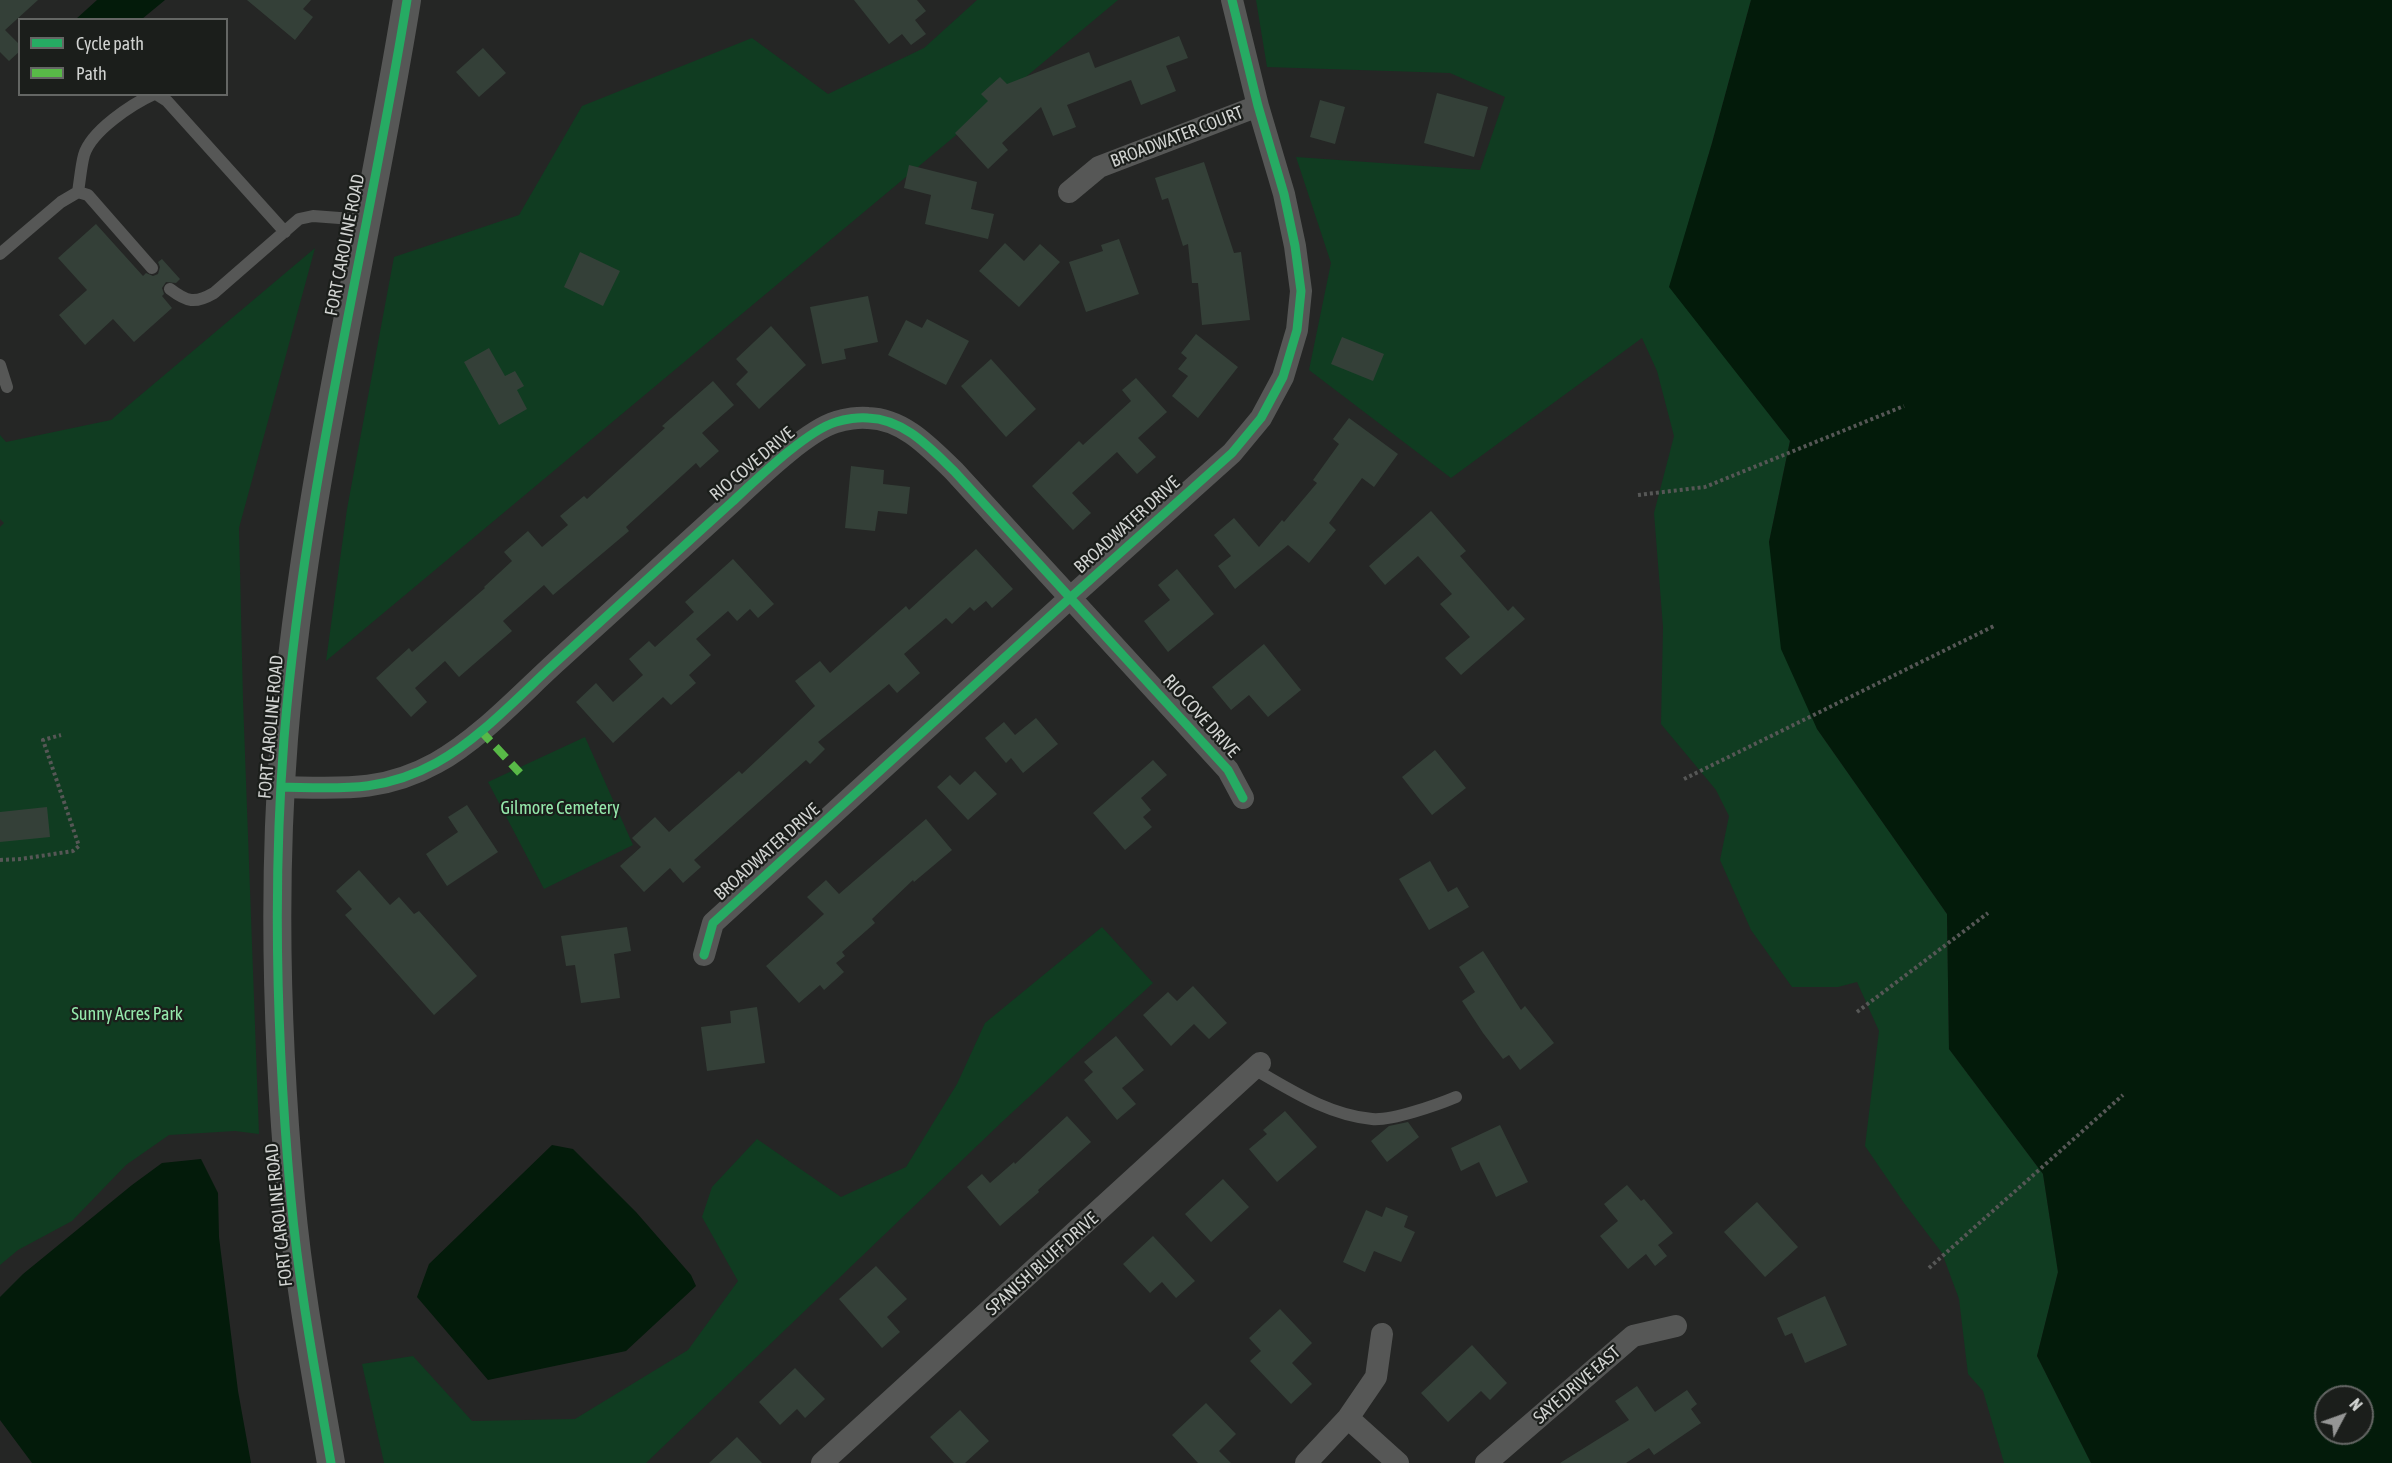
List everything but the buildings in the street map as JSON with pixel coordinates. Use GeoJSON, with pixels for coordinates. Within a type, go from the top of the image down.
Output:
{"type":"FeatureCollection","features":[{"type":"Feature","properties":{"kind":"street","name":"FORT CAROLINE ROAD"},"geometry":{"type":"LineString","coordinates":[[331,1463],[311,1350],[291,1202],[281,1057],[278,930],[281,787],[298,610],[310,516],[407,0]]}},
{"type":"Feature","properties":{"kind":"street","name":"BROADWATER DRIVE"},"geometry":{"type":"LineString","coordinates":[[704,955],[713,923],[1232,453],[1261,418],[1283,377],[1297,330],[1301,291],[1295,246],[1284,194],[1258,106],[1232,0]]}},
{"type":"Feature","properties":{"kind":"street","name":"BROADWATER COURT"},"geometry":{"type":"LineString","coordinates":[[1069,192],[1099,167],[1258,106]]}},
{"type":"Feature","properties":{"kind":"street","name":"RIO COVE DRIVE"},"geometry":{"type":"LineString","coordinates":[[281,787],[357,788],[414,774],[453,753],[506,708],[748,487],[800,443],[835,422],[868,418],[898,424],[954,471],[1228,770],[1243,798]]}},
{"type":"Feature","properties":{"kind":"street","name":"SPANISH BLUFF DRIVE"},"geometry":{"type":"LineString","coordinates":[[822,1463],[1257,1066]]}},
{"type":"Feature","properties":{"kind":"street","name":"SAYE DRIVE EAST"},"geometry":{"type":"LineString","coordinates":[[1486,1463],[1633,1336],[1676,1326]]}},
{"type":"Feature","properties":{"kind":"street"},"geometry":{"type":"LineString","coordinates":[[1306,1463],[1348,1418],[1376,1377],[1382,1334]]}},
{"type":"Feature","properties":{"kind":"street"},"geometry":{"type":"LineString","coordinates":[[1348,1418],[1398,1463]]}},
{"type":"Feature","properties":{"kind":"lane"},"geometry":{"type":"LineString","coordinates":[[78,192],[84,153],[100,130],[151,96]]}},
{"type":"Feature","properties":{"kind":"lane"},"geometry":{"type":"LineString","coordinates":[[158,96],[167,101],[285,231]]}},
{"type":"Feature","properties":{"kind":"lane"},"geometry":{"type":"LineString","coordinates":[[0,254],[61,202],[78,192],[88,195],[152,268]]}},
{"type":"Feature","properties":{"kind":"lane"},"geometry":{"type":"LineString","coordinates":[[170,289],[184,299],[201,301],[214,293],[299,219],[313,216],[366,220]]}},
{"type":"Feature","properties":{"kind":"lane"},"geometry":{"type":"LineString","coordinates":[[0,365],[7,387]]}},
{"type":"Feature","properties":{"kind":"lane"},"geometry":{"type":"LineString","coordinates":[[1257,1066],[1326,1109],[1373,1119],[1430,1108],[1456,1097]]}},
{"type":"Feature","properties":{"kind":"path"},"geometry":{"type":"LineString","coordinates":[[1638,495],[1705,487],[1904,406]]}},
{"type":"Feature","properties":{"kind":"path"},"geometry":{"type":"LineString","coordinates":[[1684,778],[1994,626]]}},
{"type":"Feature","properties":{"kind":"path"},"geometry":{"type":"LineString","coordinates":[[0,860],[73,851],[79,846],[43,740],[61,735]]}},
{"type":"Feature","properties":{"kind":"path"},"geometry":{"type":"LineString","coordinates":[[1857,1012],[1988,913]]}},
{"type":"Feature","properties":{"kind":"path"},"geometry":{"type":"LineString","coordinates":[[1929,1269],[2123,1095]]}},
{"type":"Feature","properties":{"kind":"green space"},"geometry":{"type":"Polygon","coordinates":[[[977,0],[1118,0],[326,661],[347,509],[394,257],[519,215],[582,106],[752,38],[828,94],[924,48],[977,0]]]}},
{"type":"Feature","properties":{"kind":"green space"},"geometry":{"type":"Polygon","coordinates":[[[1256,0],[1751,0],[1670,287],[1790,441],[1769,542],[1817,729],[1947,914],[1949,1049],[2043,1174],[2058,1272],[2037,1356],[2091,1463],[2004,1463],[1983,1391],[1968,1374],[1959,1299],[1942,1253],[1865,1146],[1879,1031],[1857,982],[1838,987],[1792,987],[1751,930],[1720,860],[1729,816],[1716,790],[1661,724],[1663,627],[1654,513],[1674,436],[1657,371],[1642,338],[1451,478],[1309,370],[1331,263],[1296,157],[1480,170],[1505,97],[1450,73],[1267,67],[1256,0]]]}},
{"type":"Feature","properties":{"kind":"green space","name":"Sunny Acres Park"},"geometry":{"type":"Polygon","coordinates":[[[315,248],[239,528],[259,1134],[235,1131],[169,1135],[126,1165],[72,1221],[18,1250],[0,1265],[0,527],[4,523],[0,519],[0,435],[6,442],[111,420],[315,248]]]}},
{"type":"Feature","properties":{"kind":"green space","name":"Gilmore Cemetery"},"geometry":{"type":"Polygon","coordinates":[[[585,737],[633,845],[544,889],[488,782],[585,737]]]}},
{"type":"Feature","properties":{"kind":"green space"},"geometry":{"type":"Polygon","coordinates":[[[1102,927],[1153,983],[1004,1120],[646,1463],[384,1463],[362,1364],[413,1356],[472,1421],[575,1419],[688,1350],[738,1281],[702,1217],[712,1187],[757,1139],[841,1197],[906,1167],[957,1084],[985,1023],[1102,927]]]}},
{"type":"Feature","properties":{"kind":"shaded area"},"geometry":{"type":"Polygon","coordinates":[[[97,0],[165,0],[143,18],[77,18],[97,0]]]}},
{"type":"Feature","properties":{"kind":"shaded area"},"geometry":{"type":"Polygon","coordinates":[[[1751,0],[2392,0],[2392,1463],[2091,1463],[2037,1356],[2058,1272],[2043,1174],[1949,1049],[1947,914],[1817,729],[1781,649],[1769,542],[1790,441],[1669,287],[1751,0]]]}},
{"type":"Feature","properties":{"kind":"shaded area"},"geometry":{"type":"Polygon","coordinates":[[[552,1145],[573,1149],[636,1212],[691,1275],[696,1286],[626,1351],[488,1380],[417,1297],[429,1264],[552,1145]]]}},
{"type":"Feature","properties":{"kind":"shaded area"},"geometry":{"type":"Polygon","coordinates":[[[201,1159],[218,1193],[219,1237],[238,1391],[251,1463],[32,1463],[0,1420],[0,1297],[23,1274],[162,1163],[201,1159]]]}},
{"type":"Feature","properties":{"kind":"marked path"},"geometry":{"type":"LineString","coordinates":[[480,730],[520,773]]}},
{"type":"Feature","properties":{"kind":"cycle path"},"geometry":{"type":"LineString","coordinates":[[331,1463],[308,1331],[286,1142],[279,1027],[277,912],[280,796],[293,646],[306,553],[321,460],[407,0]]}},
{"type":"Feature","properties":{"kind":"cycle path"},"geometry":{"type":"LineString","coordinates":[[704,955],[713,923],[1232,453],[1261,418],[1283,377],[1297,330],[1301,291],[1295,246],[1284,194],[1258,106],[1232,0]]}},
{"type":"Feature","properties":{"kind":"cycle path"},"geometry":{"type":"LineString","coordinates":[[281,787],[341,788],[379,784],[416,773],[452,753],[497,717],[796,445],[836,422],[864,418],[893,423],[905,429],[926,444],[954,471],[1228,770],[1243,798]]}}]}
